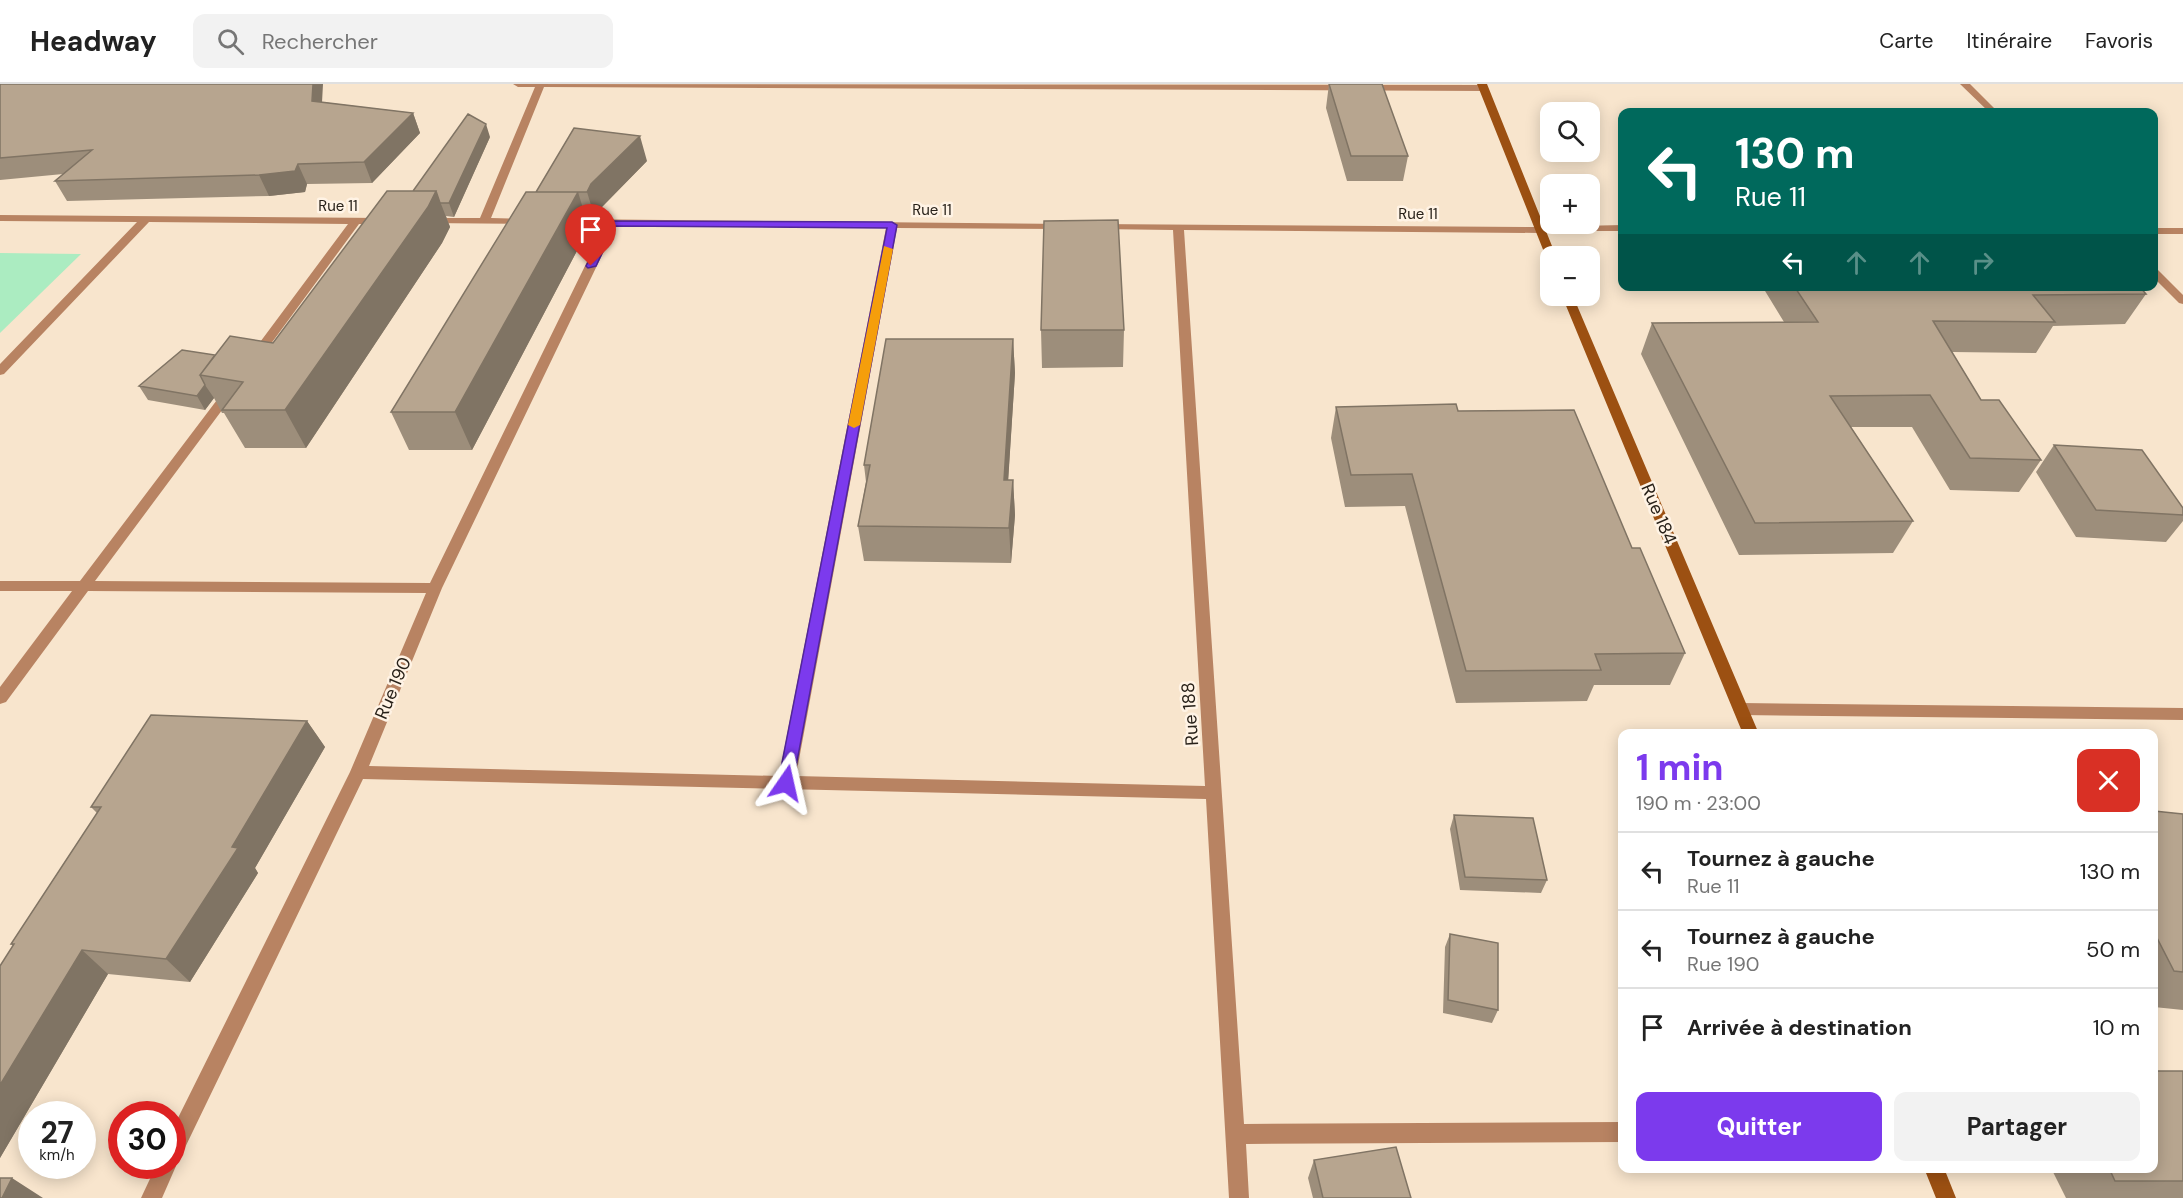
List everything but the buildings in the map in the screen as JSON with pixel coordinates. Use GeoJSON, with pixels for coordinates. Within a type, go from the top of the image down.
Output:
{"type":"FeatureCollection","features":[{"type":"Feature","properties":{"kind":"street"},"geometry":{"type":"LineString","coordinates":[[518,84],[1482,86],[1546,246]]}},
{"type":"Feature","properties":{"kind":"street"},"geometry":{"type":"LineString","coordinates":[[484,222],[541,84]]}},
{"type":"Feature","properties":{"kind":"street"},"geometry":{"type":"LineString","coordinates":[[1965,84],[1990,108]]}},
{"type":"Feature","properties":{"kind":"street","name":"Rue 11"},"geometry":{"type":"LineString","coordinates":[[0,218],[391,221]]}},
{"type":"Feature","properties":{"kind":"street"},"geometry":{"type":"LineString","coordinates":[[0,371],[146,219]]}},
{"type":"Feature","properties":{"kind":"street"},"geometry":{"type":"LineString","coordinates":[[0,698],[356,221]]}},
{"type":"Feature","properties":{"kind":"street","name":"Rue 11"},"geometry":{"type":"LineString","coordinates":[[414,221],[1071,226]]}},
{"type":"Feature","properties":{"kind":"street","name":"Rue 190"},"geometry":{"type":"LineString","coordinates":[[186,1124],[358,772],[435,588],[612,223]]}},
{"type":"Feature","properties":{"kind":"street"},"geometry":{"type":"LineString","coordinates":[[786,783],[892,225]]}},
{"type":"Feature","properties":{"kind":"street","name":"Rue 11"},"geometry":{"type":"LineString","coordinates":[[1083,226],[1618,228]]}},
{"type":"Feature","properties":{"kind":"street","name":"Rue 188"},"geometry":{"type":"LineString","coordinates":[[1178,227],[1239,1198]]}},
{"type":"Feature","properties":{"kind":"street"},"geometry":{"type":"LineString","coordinates":[[2158,231],[2183,231]]}},
{"type":"Feature","properties":{"kind":"street"},"geometry":{"type":"LineString","coordinates":[[2158,276],[2183,301]]}},
{"type":"Feature","properties":{"kind":"street","name":"Rue 184"},"geometry":{"type":"LineString","coordinates":[[1571,306],[1749,729]]}},
{"type":"Feature","properties":{"kind":"street"},"geometry":{"type":"LineString","coordinates":[[0,586],[435,588]]}},
{"type":"Feature","properties":{"kind":"street"},"geometry":{"type":"LineString","coordinates":[[1741,709],[2183,714]]}},
{"type":"Feature","properties":{"kind":"street"},"geometry":{"type":"LineString","coordinates":[[358,772],[1215,793]]}},
{"type":"Feature","properties":{"kind":"street"},"geometry":{"type":"LineString","coordinates":[[1236,1134],[1618,1132]]}},
{"type":"Feature","properties":{"kind":"street"},"geometry":{"type":"LineString","coordinates":[[1936,1173],[1946,1198]]}},
{"type":"Feature","properties":{"kind":"street"},"geometry":{"type":"LineString","coordinates":[[151,1198],[160,1179]]}},
{"type":"Feature","properties":{"kind":"green space"},"geometry":{"type":"Polygon","coordinates":[[[0,253],[81,254],[0,333],[0,253]]]}},
{"type":"Feature","properties":{"kind":"slow traffic"},"geometry":{"type":"LineString","coordinates":[[854,425],[888,249]]}},
{"type":"Feature","properties":{"kind":"route"},"geometry":{"type":"LineString","coordinates":[[591,266],[612,223],[892,225],[786,783]]}}]}
